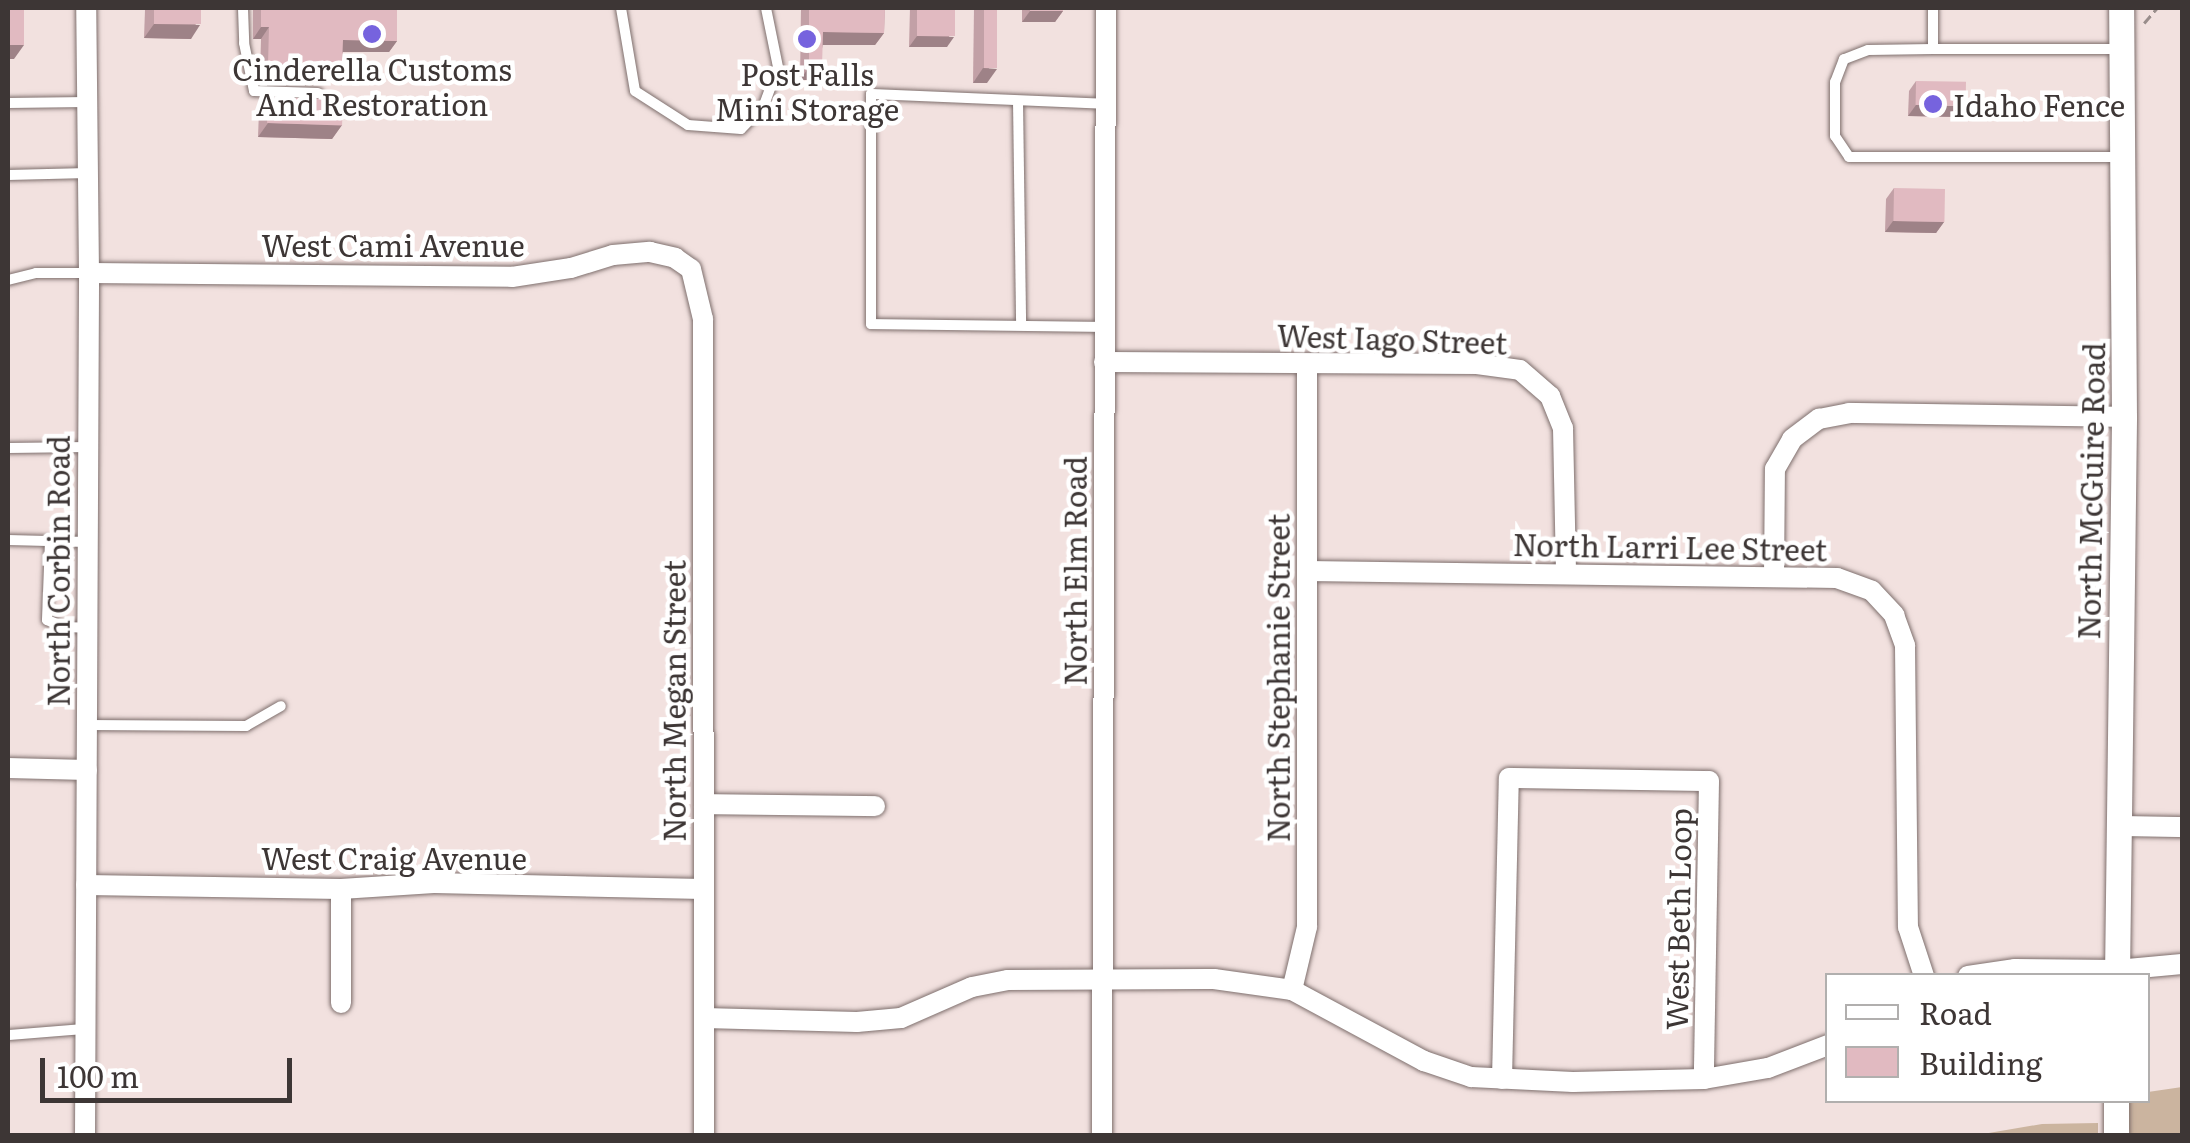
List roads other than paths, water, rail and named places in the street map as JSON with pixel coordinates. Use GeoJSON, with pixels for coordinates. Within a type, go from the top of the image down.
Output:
{"type":"FeatureCollection","features":[{"type":"Feature","properties":{"kind":"street","name":"North Corbin Road"},"geometry":{"type":"LineString","coordinates":[[85,1136],[89,273],[86,8]]}},
{"type":"Feature","properties":{"kind":"street","name":"North Elm Road"},"geometry":{"type":"LineString","coordinates":[[1102,1136],[1106,8]]}},
{"type":"Feature","properties":{"kind":"street","name":"North McGuire Road"},"geometry":{"type":"LineString","coordinates":[[2117,973],[2124,416],[2121,8]]}},
{"type":"Feature","properties":{"kind":"street","name":"West Cami Avenue"},"geometry":{"type":"LineString","coordinates":[[89,273],[512,277],[571,268],[614,255],[650,252],[675,258],[691,270]]}},
{"type":"Feature","properties":{"kind":"street","name":"North Megan Street"},"geometry":{"type":"LineString","coordinates":[[691,270],[702,319],[704,1136]]}},
{"type":"Feature","properties":{"kind":"street","name":"West Iago Street"},"geometry":{"type":"LineString","coordinates":[[1104,362],[1502,366],[1536,381],[1550,396],[1564,428],[1566,573]]}},
{"type":"Feature","properties":{"kind":"street","name":"North Stephanie Street"},"geometry":{"type":"LineString","coordinates":[[1292,990],[1306,928],[1306,364]]}},
{"type":"Feature","properties":{"kind":"street"},"geometry":{"type":"LineString","coordinates":[[1774,577],[1776,470],[1792,439],[1819,419],[1849,413],[2124,416]]}},
{"type":"Feature","properties":{"kind":"street","name":"North Larri Lee Street"},"geometry":{"type":"LineString","coordinates":[[1306,571],[1774,577],[1857,582],[1883,599],[1901,630],[1908,927],[1923,973]]}},
{"type":"Feature","properties":{"kind":"street"},"geometry":{"type":"LineString","coordinates":[[8,768],[87,770]]}},
{"type":"Feature","properties":{"kind":"street","name":"West Beth Loop"},"geometry":{"type":"LineString","coordinates":[[1502,1078],[1508,778],[1710,781],[1704,1078]]}},
{"type":"Feature","properties":{"kind":"street"},"geometry":{"type":"LineString","coordinates":[[704,804],[875,806]]}},
{"type":"Feature","properties":{"kind":"street"},"geometry":{"type":"LineString","coordinates":[[2118,826],[2182,827]]}},
{"type":"Feature","properties":{"kind":"street","name":"West Craig Avenue"},"geometry":{"type":"LineString","coordinates":[[86,886],[341,889],[434,883],[703,889]]}},
{"type":"Feature","properties":{"kind":"street"},"geometry":{"type":"LineString","coordinates":[[341,889],[341,1003]]}},
{"type":"Feature","properties":{"kind":"street"},"geometry":{"type":"LineString","coordinates":[[1988,973],[2015,969],[2117,973],[2182,964]]}},
{"type":"Feature","properties":{"kind":"street"},"geometry":{"type":"LineString","coordinates":[[704,1018],[857,1022],[900,1018],[972,988],[1008,980],[1214,979],[1292,990],[1424,1062],[1471,1076],[1704,1078],[1768,1068],[1825,1047]]}},
{"type":"Feature","properties":{"kind":"street"},"geometry":{"type":"LineString","coordinates":[[2116,1103],[2116,1135]]}},
{"type":"Feature","properties":{"kind":"lane"},"geometry":{"type":"LineString","coordinates":[[243,8],[244,44],[254,90],[318,93]]}},
{"type":"Feature","properties":{"kind":"lane"},"geometry":{"type":"LineString","coordinates":[[621,8],[635,91],[688,125],[741,129],[764,106],[778,67],[766,8]]}},
{"type":"Feature","properties":{"kind":"lane"},"geometry":{"type":"LineString","coordinates":[[1932,49],[1934,8]]}},
{"type":"Feature","properties":{"kind":"lane"},"geometry":{"type":"LineString","coordinates":[[2122,49],[1868,50],[1844,59],[1835,82],[1835,136],[1849,157],[2122,157]]}},
{"type":"Feature","properties":{"kind":"lane"},"geometry":{"type":"LineString","coordinates":[[1103,326],[870,324],[870,94],[1105,104]]}},
{"type":"Feature","properties":{"kind":"lane"},"geometry":{"type":"LineString","coordinates":[[1018,101],[1021,324]]}},
{"type":"Feature","properties":{"kind":"lane"},"geometry":{"type":"LineString","coordinates":[[8,103],[88,102]]}},
{"type":"Feature","properties":{"kind":"lane"},"geometry":{"type":"LineString","coordinates":[[8,174],[88,173]]}},
{"type":"Feature","properties":{"kind":"lane"},"geometry":{"type":"LineString","coordinates":[[8,280],[36,273],[89,273]]}},
{"type":"Feature","properties":{"kind":"lane"},"geometry":{"type":"LineString","coordinates":[[8,448],[88,447]]}},
{"type":"Feature","properties":{"kind":"lane"},"geometry":{"type":"LineString","coordinates":[[8,540],[88,542]]}},
{"type":"Feature","properties":{"kind":"lane"},"geometry":{"type":"LineString","coordinates":[[50,541],[47,620],[64,627],[88,628]]}},
{"type":"Feature","properties":{"kind":"lane"},"geometry":{"type":"LineString","coordinates":[[87,726],[246,726],[281,706]]}},
{"type":"Feature","properties":{"kind":"lane"},"geometry":{"type":"LineString","coordinates":[[8,1035],[85,1030]]}},
{"type":"Feature","properties":{"kind":"place","name":"Cinderella Customs And Restoration"},"geometry":{"type":"Point","coordinates":[372,34]}},
{"type":"Feature","properties":{"kind":"place","name":"Post Falls Mini Storage"},"geometry":{"type":"Point","coordinates":[807,39]}},
{"type":"Feature","properties":{"kind":"place","name":"Idaho Fence"},"geometry":{"type":"Point","coordinates":[1933,104]}}]}
